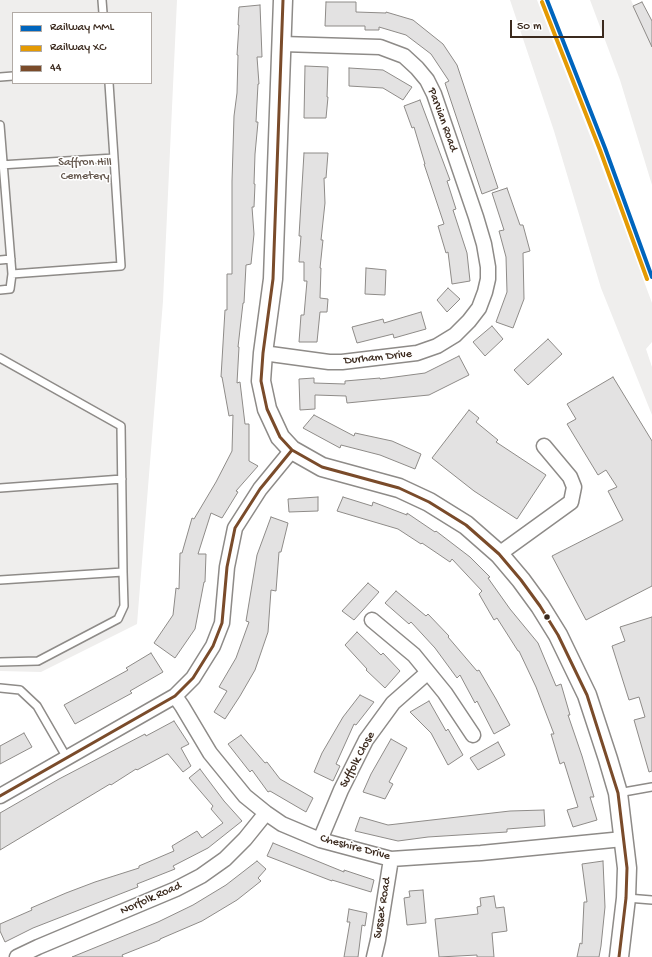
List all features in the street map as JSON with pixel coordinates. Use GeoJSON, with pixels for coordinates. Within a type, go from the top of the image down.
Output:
{"type":"FeatureCollection","features":[{"type":"Feature","properties":{"kind":"street"},"geometry":{"type":"LineString","coordinates":[[283,0],[273,279],[263,353],[261,381],[267,409],[280,437],[292,450],[322,467],[400,488],[429,502],[466,525],[499,554],[540,606],[558,635],[587,695],[618,793],[627,868],[626,898],[619,957]]}},
{"type":"Feature","properties":{"kind":"street","name":"Parvian Road"},"geometry":{"type":"LineString","coordinates":[[282,44],[380,47],[404,56],[427,80],[434,94],[476,217]]}},
{"type":"Feature","properties":{"kind":"street","name":"Durham Drive"},"geometry":{"type":"LineString","coordinates":[[263,353],[329,362],[352,362],[418,354],[437,346],[454,335],[469,321],[479,308],[485,292],[488,279],[488,267],[484,244],[476,217]]}},
{"type":"Feature","properties":{"kind":"street"},"geometry":{"type":"LineString","coordinates":[[499,554],[571,502],[574,487],[570,477],[544,446]]}},
{"type":"Feature","properties":{"kind":"street"},"geometry":{"type":"LineString","coordinates":[[0,796],[174,696],[193,678],[213,646],[222,623],[227,567],[235,528],[260,489],[292,450]]}},
{"type":"Feature","properties":{"kind":"street"},"geometry":{"type":"LineString","coordinates":[[372,620],[414,655],[427,673],[445,693],[473,735]]}},
{"type":"Feature","properties":{"kind":"street","name":"Suffolk Close"},"geometry":{"type":"LineString","coordinates":[[320,840],[341,790],[366,740],[393,703],[427,673]]}},
{"type":"Feature","properties":{"kind":"street","name":"Cheshire Drive"},"geometry":{"type":"LineString","coordinates":[[174,696],[182,706],[210,753],[245,796],[282,824],[320,840],[391,859],[481,853],[623,839]]}},
{"type":"Feature","properties":{"kind":"street","name":"Norfolk Road"},"geometry":{"type":"LineString","coordinates":[[17,957],[176,889],[201,876],[225,859],[245,839],[266,813]]}},
{"type":"Feature","properties":{"kind":"street","name":"Sussex Road"},"geometry":{"type":"LineString","coordinates":[[374,957],[391,859]]}},
{"type":"Feature","properties":{"kind":"lane"},"geometry":{"type":"LineString","coordinates":[[102,0],[103,12]]}},
{"type":"Feature","properties":{"kind":"lane"},"geometry":{"type":"LineString","coordinates":[[0,77],[12,76]]}},
{"type":"Feature","properties":{"kind":"lane"},"geometry":{"type":"LineString","coordinates":[[12,274],[121,266],[109,84]]}},
{"type":"Feature","properties":{"kind":"lane"},"geometry":{"type":"LineString","coordinates":[[0,125],[1,165],[12,274],[10,289],[0,290]]}},
{"type":"Feature","properties":{"kind":"lane"},"geometry":{"type":"LineString","coordinates":[[1,165],[114,158]]}},
{"type":"Feature","properties":{"kind":"lane"},"geometry":{"type":"LineString","coordinates":[[0,260],[11,259]]}},
{"type":"Feature","properties":{"kind":"lane"},"geometry":{"type":"LineString","coordinates":[[0,358],[122,426],[124,606],[118,619],[38,661],[0,662]]}},
{"type":"Feature","properties":{"kind":"lane"},"geometry":{"type":"LineString","coordinates":[[0,488],[122,479]]}},
{"type":"Feature","properties":{"kind":"lane"},"geometry":{"type":"LineString","coordinates":[[0,580],[123,572]]}},
{"type":"Feature","properties":{"kind":"lane"},"geometry":{"type":"LineString","coordinates":[[0,688],[20,690],[36,706],[67,758]]}},
{"type":"Feature","properties":{"kind":"lane"},"geometry":{"type":"LineString","coordinates":[[618,793],[652,786]]}},
{"type":"Feature","properties":{"kind":"lane"},"geometry":{"type":"LineString","coordinates":[[626,898],[652,900]]}},
{"type":"Feature","properties":{"kind":"green space","name":"Saffron Hill Cemetery"},"geometry":{"type":"Polygon","coordinates":[[[0,0],[177,0],[163,301],[137,624],[41,672],[0,671],[0,0]]]}},
{"type":"Feature","properties":{"kind":"green space"},"geometry":{"type":"Polygon","coordinates":[[[510,0],[537,0],[594,146],[652,303],[652,342],[646,349],[652,367],[652,415],[601,288],[554,131],[510,0]]]}},
{"type":"Feature","properties":{"kind":"green space"},"geometry":{"type":"Polygon","coordinates":[[[590,0],[631,0],[648,38],[652,36],[652,185],[620,80],[590,0]]]}},
{"type":"Feature","properties":{"kind":"building"},"geometry":{"type":"Polygon","coordinates":[[[326,2],[356,2],[356,12],[386,12],[413,20],[443,44],[457,65],[498,188],[482,194],[445,83],[449,81],[431,54],[406,35],[379,27],[379,30],[365,30],[365,26],[325,26],[326,2]]]}},
{"type":"Feature","properties":{"kind":"building"},"geometry":{"type":"Polygon","coordinates":[[[642,2],[652,21],[652,47],[633,6],[642,2]]]}},
{"type":"Feature","properties":{"kind":"building"},"geometry":{"type":"Polygon","coordinates":[[[260,5],[262,57],[257,57],[259,84],[256,122],[258,122],[255,154],[254,207],[252,207],[254,234],[251,264],[246,265],[244,303],[238,347],[237,383],[240,382],[245,424],[249,424],[249,461],[258,466],[236,491],[238,492],[222,518],[211,513],[198,554],[206,554],[205,582],[195,629],[175,658],[154,643],[173,615],[176,588],[179,589],[180,553],[182,553],[192,518],[194,519],[232,451],[233,415],[229,416],[221,377],[225,310],[227,310],[227,274],[232,274],[232,181],[234,116],[237,93],[239,7],[260,5]]]}},
{"type":"Feature","properties":{"kind":"building"},"geometry":{"type":"Polygon","coordinates":[[[305,66],[328,67],[326,118],[304,118],[305,66]]]}},
{"type":"Feature","properties":{"kind":"building"},"geometry":{"type":"Polygon","coordinates":[[[349,68],[383,70],[412,87],[403,100],[383,88],[349,86],[349,68]]]}},
{"type":"Feature","properties":{"kind":"building"},"geometry":{"type":"Polygon","coordinates":[[[420,100],[450,180],[447,181],[456,209],[453,210],[467,253],[470,281],[452,284],[448,252],[446,253],[438,226],[444,224],[424,164],[414,127],[412,128],[404,106],[420,100]]]}},
{"type":"Feature","properties":{"kind":"building"},"geometry":{"type":"Polygon","coordinates":[[[304,153],[328,153],[326,178],[324,178],[325,203],[321,240],[323,240],[320,268],[320,298],[328,299],[327,312],[320,312],[317,342],[299,342],[301,315],[304,315],[307,281],[304,281],[304,262],[299,262],[304,153]]]}},
{"type":"Feature","properties":{"kind":"building"},"geometry":{"type":"Polygon","coordinates":[[[507,188],[520,225],[523,225],[530,251],[523,253],[524,299],[513,328],[496,322],[507,292],[506,257],[499,231],[504,230],[492,193],[507,188]]]}},
{"type":"Feature","properties":{"kind":"building"},"geometry":{"type":"Polygon","coordinates":[[[366,268],[386,270],[385,295],[365,294],[366,268]]]}},
{"type":"Feature","properties":{"kind":"building"},"geometry":{"type":"Polygon","coordinates":[[[448,288],[460,299],[447,312],[437,300],[448,288]]]}},
{"type":"Feature","properties":{"kind":"building"},"geometry":{"type":"Polygon","coordinates":[[[421,312],[426,329],[394,338],[393,334],[357,343],[352,327],[383,319],[384,323],[421,312]]]}},
{"type":"Feature","properties":{"kind":"building"},"geometry":{"type":"Polygon","coordinates":[[[492,326],[503,339],[485,356],[473,342],[492,326]]]}},
{"type":"Feature","properties":{"kind":"building"},"geometry":{"type":"Polygon","coordinates":[[[548,339],[562,354],[528,385],[514,370],[548,339]]]}},
{"type":"Feature","properties":{"kind":"building"},"geometry":{"type":"Polygon","coordinates":[[[459,356],[469,375],[429,395],[347,403],[346,396],[315,395],[315,409],[300,410],[299,379],[314,378],[314,383],[345,384],[345,381],[380,379],[425,373],[459,356]]]}},
{"type":"Feature","properties":{"kind":"building"},"geometry":{"type":"Polygon","coordinates":[[[613,377],[652,441],[652,586],[586,620],[552,556],[623,520],[608,491],[617,487],[606,470],[598,475],[567,424],[576,419],[567,404],[613,377]]]}},
{"type":"Feature","properties":{"kind":"building"},"geometry":{"type":"Polygon","coordinates":[[[469,410],[479,418],[476,422],[498,440],[496,442],[546,475],[517,519],[474,491],[432,458],[469,410]]]}},
{"type":"Feature","properties":{"kind":"building"},"geometry":{"type":"Polygon","coordinates":[[[314,415],[354,436],[355,433],[392,441],[421,454],[415,469],[380,455],[341,445],[340,448],[303,428],[314,415]]]}},
{"type":"Feature","properties":{"kind":"building"},"geometry":{"type":"Polygon","coordinates":[[[318,497],[318,511],[289,512],[288,499],[318,497]]]}},
{"type":"Feature","properties":{"kind":"building"},"geometry":{"type":"Polygon","coordinates":[[[343,497],[372,506],[373,502],[407,515],[407,513],[435,532],[436,531],[470,557],[490,577],[488,578],[510,609],[538,643],[556,686],[561,684],[570,715],[568,715],[594,797],[590,797],[597,820],[573,827],[567,810],[578,807],[564,762],[560,764],[551,734],[554,734],[536,687],[519,651],[497,618],[494,620],[479,594],[482,591],[452,559],[450,562],[398,529],[337,511],[343,497]]]}},
{"type":"Feature","properties":{"kind":"building"},"geometry":{"type":"Polygon","coordinates":[[[271,517],[288,523],[281,552],[279,552],[276,591],[271,590],[268,632],[255,670],[225,719],[214,712],[227,691],[219,687],[236,658],[249,622],[246,621],[257,555],[271,517]]]}},
{"type":"Feature","properties":{"kind":"building"},"geometry":{"type":"Polygon","coordinates":[[[368,583],[379,592],[354,620],[342,611],[368,583]]]}},
{"type":"Feature","properties":{"kind":"building"},"geometry":{"type":"Polygon","coordinates":[[[396,591],[426,616],[428,614],[449,636],[448,637],[477,671],[479,670],[510,725],[494,734],[477,701],[475,703],[460,675],[457,678],[435,648],[411,622],[409,624],[385,603],[396,591]]]}},
{"type":"Feature","properties":{"kind":"building"},"geometry":{"type":"Polygon","coordinates":[[[652,617],[652,771],[649,772],[634,720],[645,717],[639,697],[629,700],[612,646],[625,641],[620,627],[652,617]]]}},
{"type":"Feature","properties":{"kind":"building"},"geometry":{"type":"Polygon","coordinates":[[[357,632],[381,655],[383,653],[400,671],[385,688],[366,670],[367,669],[345,645],[357,632]]]}},
{"type":"Feature","properties":{"kind":"building"},"geometry":{"type":"Polygon","coordinates":[[[151,653],[163,672],[130,691],[132,693],[75,724],[64,705],[128,670],[126,668],[151,653]]]}},
{"type":"Feature","properties":{"kind":"building"},"geometry":{"type":"Polygon","coordinates":[[[360,695],[374,702],[356,725],[354,724],[336,764],[340,766],[333,781],[314,772],[322,753],[343,717],[360,695]]]}},
{"type":"Feature","properties":{"kind":"building"},"geometry":{"type":"Polygon","coordinates":[[[429,701],[446,731],[448,729],[463,755],[448,765],[431,733],[410,712],[429,701]]]}},
{"type":"Feature","properties":{"kind":"building"},"geometry":{"type":"Polygon","coordinates":[[[174,721],[189,744],[181,748],[191,766],[183,772],[167,754],[137,770],[136,769],[0,850],[0,813],[59,779],[145,734],[146,736],[174,721]]]}},
{"type":"Feature","properties":{"kind":"building"},"geometry":{"type":"Polygon","coordinates":[[[24,733],[32,747],[0,764],[0,746],[24,733]]]}},
{"type":"Feature","properties":{"kind":"building"},"geometry":{"type":"Polygon","coordinates":[[[241,735],[265,763],[267,762],[280,779],[313,798],[306,812],[270,791],[268,792],[252,770],[250,772],[228,744],[241,735]]]}},
{"type":"Feature","properties":{"kind":"building"},"geometry":{"type":"Polygon","coordinates":[[[391,739],[407,748],[389,782],[393,784],[385,799],[363,792],[371,774],[391,739]]]}},
{"type":"Feature","properties":{"kind":"building"},"geometry":{"type":"Polygon","coordinates":[[[498,742],[505,755],[478,770],[470,758],[498,742]]]}},
{"type":"Feature","properties":{"kind":"building"},"geometry":{"type":"Polygon","coordinates":[[[200,769],[224,801],[242,821],[208,848],[173,866],[175,869],[137,884],[138,887],[33,928],[5,942],[0,931],[0,924],[32,910],[31,908],[66,893],[139,868],[139,866],[174,851],[172,846],[197,831],[202,838],[223,823],[211,809],[213,806],[189,778],[200,769]]]}},
{"type":"Feature","properties":{"kind":"building"},"geometry":{"type":"Polygon","coordinates":[[[544,810],[545,826],[507,829],[507,832],[428,837],[398,841],[355,831],[360,817],[388,825],[510,811],[544,810]]]}},
{"type":"Feature","properties":{"kind":"building"},"geometry":{"type":"Polygon","coordinates":[[[273,843],[344,872],[344,870],[374,880],[371,892],[332,881],[267,856],[273,843]]]}},
{"type":"Feature","properties":{"kind":"building"},"geometry":{"type":"Polygon","coordinates":[[[257,861],[266,869],[258,878],[261,881],[237,900],[202,921],[122,955],[123,957],[72,957],[158,922],[193,905],[226,885],[257,861]]]}},
{"type":"Feature","properties":{"kind":"building"},"geometry":{"type":"Polygon","coordinates":[[[603,861],[605,907],[599,957],[577,957],[580,943],[582,944],[584,902],[587,902],[582,864],[603,861]]]}},
{"type":"Feature","properties":{"kind":"building"},"geometry":{"type":"Polygon","coordinates":[[[423,890],[426,923],[407,925],[404,898],[410,897],[409,891],[423,890]]]}},
{"type":"Feature","properties":{"kind":"building"},"geometry":{"type":"Polygon","coordinates":[[[494,896],[496,908],[504,907],[507,931],[492,933],[494,957],[477,957],[477,955],[439,957],[435,919],[478,914],[477,907],[481,906],[480,898],[494,896]]]}},
{"type":"Feature","properties":{"kind":"building"},"geometry":{"type":"Polygon","coordinates":[[[349,909],[367,913],[365,926],[362,925],[358,957],[344,957],[350,922],[347,922],[349,909]]]}},
{"type":"Feature","properties":{"kind":"rail line","name":"MML"},"geometry":{"type":"LineString","coordinates":[[547,0],[605,148],[652,277]]}},
{"type":"Feature","properties":{"kind":"rail line","name":"XC"},"geometry":{"type":"LineString","coordinates":[[542,2],[600,150],[647,279]]}},
{"type":"Feature","properties":{"kind":"transit line","name":"44"},"geometry":{"type":"LineString","coordinates":[[283,0],[273,279],[263,353],[261,381],[267,409],[280,437],[292,450],[322,467],[399,488],[429,502],[466,525],[499,554],[540,606],[558,635],[587,695],[618,793],[627,868],[626,898],[619,957]]}},
{"type":"Feature","properties":{"kind":"transit line","name":"44"},"geometry":{"type":"LineString","coordinates":[[0,796],[175,696],[193,678],[213,646],[222,623],[227,567],[235,528],[260,489],[292,450]]}}]}
